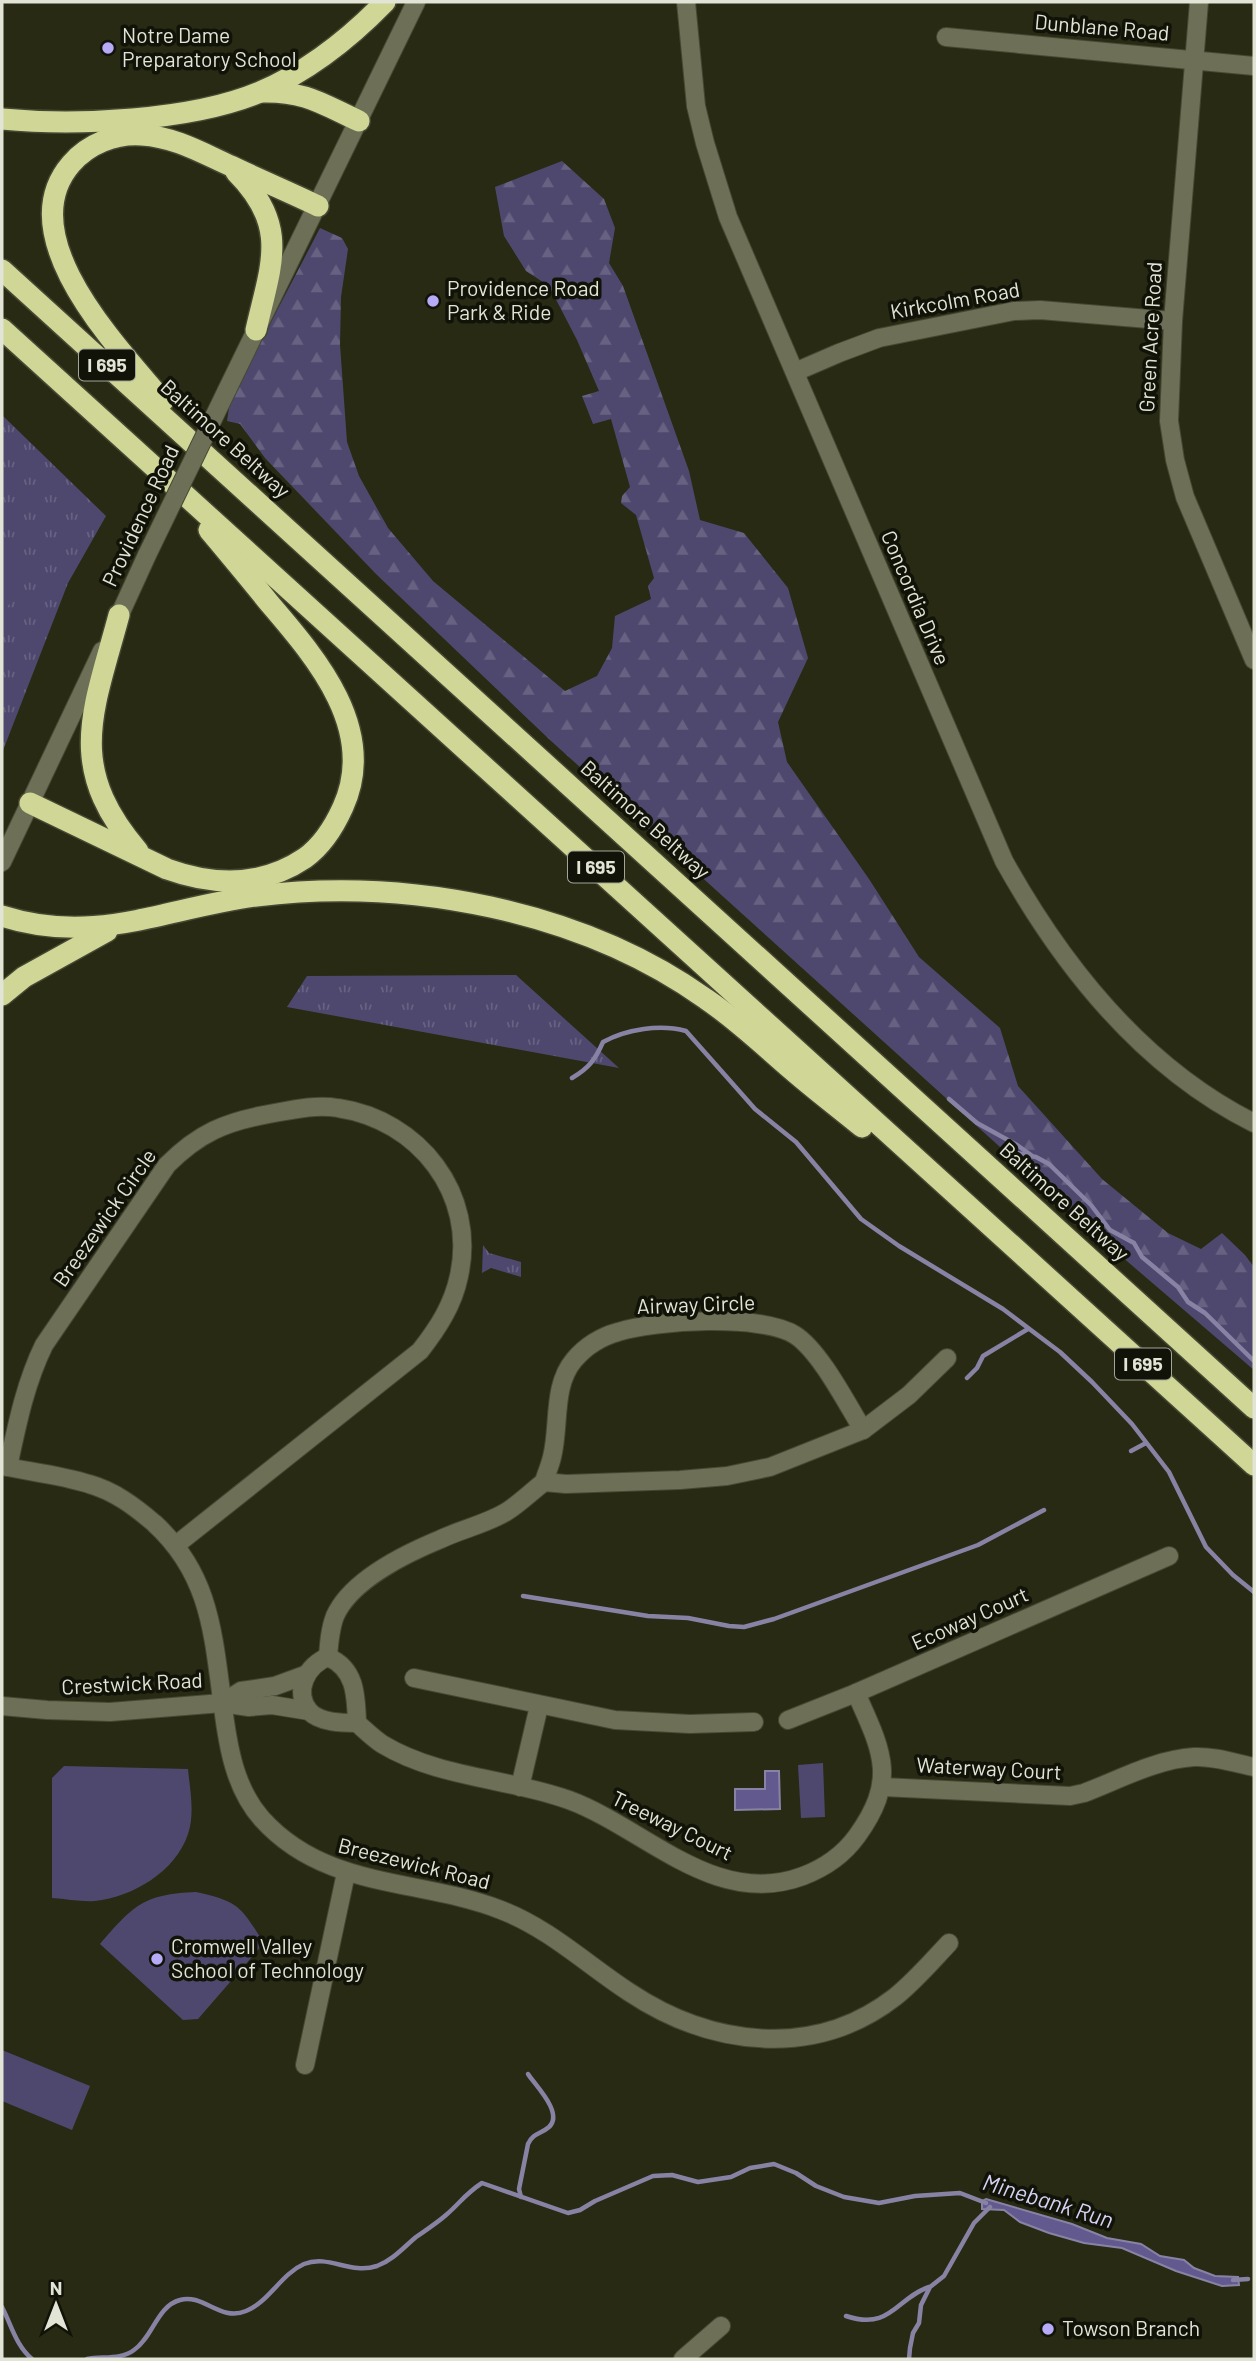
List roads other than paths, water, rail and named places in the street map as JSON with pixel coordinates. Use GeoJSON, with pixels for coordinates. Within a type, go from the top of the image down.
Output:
{"type":"FeatureCollection","features":[{"type":"Feature","properties":{"kind":"highway"},"geometry":{"type":"LineString","coordinates":[[260,92],[327,52],[360,27],[385,2]]}},
{"type":"Feature","properties":{"kind":"highway"},"geometry":{"type":"LineString","coordinates":[[2,119],[73,121],[135,118],[193,110],[260,92],[280,92],[311,97],[359,121]]}},
{"type":"Feature","properties":{"kind":"highway"},"geometry":{"type":"LineString","coordinates":[[211,459],[116,345],[86,304],[56,245],[51,208],[55,190],[64,172],[90,147],[123,135],[142,135],[191,146],[318,206]]}},
{"type":"Feature","properties":{"kind":"highway"},"geometry":{"type":"LineString","coordinates":[[230,166],[263,204],[274,240],[256,330]]}},
{"type":"Feature","properties":{"kind":"highway","name":"Baltimore Beltway"},"geometry":{"type":"LineString","coordinates":[[2,270],[1254,1408]]}},
{"type":"Feature","properties":{"kind":"highway","name":"I 695"},"geometry":{"type":"LineString","coordinates":[[2,329],[1254,1465]]}},
{"type":"Feature","properties":{"kind":"highway"},"geometry":{"type":"LineString","coordinates":[[30,803],[144,858],[190,877],[213,881],[246,881],[284,870],[309,855],[324,841],[337,821],[352,782],[354,762],[346,715],[332,686],[295,634],[160,471]]}},
{"type":"Feature","properties":{"kind":"highway"},"geometry":{"type":"LineString","coordinates":[[120,615],[93,714],[93,770],[97,786],[114,821],[144,858]]}},
{"type":"Feature","properties":{"kind":"highway"},"geometry":{"type":"LineString","coordinates":[[2,916],[22,923],[69,929],[121,925],[241,898],[305,892],[380,891],[450,899],[490,907],[596,939],[706,998],[1031,1263]]}},
{"type":"Feature","properties":{"kind":"highway"},"geometry":{"type":"LineString","coordinates":[[2,995],[24,977],[121,925]]}},
{"type":"Feature","properties":{"kind":"street","name":"Providence Road"},"geometry":{"type":"LineString","coordinates":[[2,862],[147,555],[416,2]]}},
{"type":"Feature","properties":{"kind":"street","name":"Concordia Drive"},"geometry":{"type":"LineString","coordinates":[[686,2],[696,106],[716,183],[728,217],[1004,862],[1033,912],[1076,972],[1123,1024],[1177,1073],[1208,1096],[1254,1123]]}},
{"type":"Feature","properties":{"kind":"street","name":"Green Acre Road"},"geometry":{"type":"LineString","coordinates":[[1199,2],[1172,321],[1169,421],[1175,460],[1185,497],[1249,634],[1254,660]]}},
{"type":"Feature","properties":{"kind":"street","name":"Dunblane Road"},"geometry":{"type":"LineString","coordinates":[[946,37],[1254,66]]}},
{"type":"Feature","properties":{"kind":"street","name":"Kirkcolm Road"},"geometry":{"type":"LineString","coordinates":[[794,372],[879,338],[1014,311],[1040,310],[1172,321]]}},
{"type":"Feature","properties":{"kind":"street","name":"Breezewick Circle"},"geometry":{"type":"LineString","coordinates":[[5,1467],[31,1371],[44,1345],[167,1165],[187,1145],[209,1131],[239,1120],[305,1108],[335,1107],[360,1112],[385,1122],[411,1139],[434,1161],[450,1189],[461,1218],[459,1276],[444,1316],[420,1351],[176,1545]]}},
{"type":"Feature","properties":{"kind":"street","name":"Airway Circle"},"geometry":{"type":"LineString","coordinates":[[544,1482],[552,1457],[561,1383],[572,1362],[592,1343],[618,1331],[665,1324],[744,1321],[769,1325],[794,1334],[811,1348],[863,1430]]}},
{"type":"Feature","properties":{"kind":"street"},"geometry":{"type":"LineString","coordinates":[[327,1657],[335,1616],[357,1586],[377,1572],[440,1539],[505,1513],[544,1482],[566,1485],[727,1476],[770,1467],[863,1430],[909,1395],[947,1358]]}},
{"type":"Feature","properties":{"kind":"street","name":"Breezewick Road"},"geometry":{"type":"LineString","coordinates":[[5,1467],[69,1479],[108,1491],[141,1511],[176,1545],[199,1583],[211,1618],[229,1751],[236,1773],[260,1817],[293,1847],[310,1858],[346,1873],[464,1899],[503,1911],[543,1930],[650,2006],[695,2026],[745,2037],[769,2039],[816,2035],[858,2021],[895,1997],[949,1943]]}},
{"type":"Feature","properties":{"kind":"street","name":"Ecoway Court"},"geometry":{"type":"LineString","coordinates":[[788,1720],[1169,1556]]}},
{"type":"Feature","properties":{"kind":"street"},"geometry":{"type":"LineString","coordinates":[[327,1657],[341,1663],[349,1674],[355,1696],[357,1723],[329,1720],[309,1711],[303,1695],[305,1675],[316,1661],[327,1657]]}},
{"type":"Feature","properties":{"kind":"street","name":"Crestwick Road"},"geometry":{"type":"LineString","coordinates":[[222,1703],[241,1691],[275,1686],[305,1675]]}},
{"type":"Feature","properties":{"kind":"street"},"geometry":{"type":"LineString","coordinates":[[414,1678],[615,1720],[653,1723],[754,1722]]}},
{"type":"Feature","properties":{"kind":"street","name":"Treeway Court"},"geometry":{"type":"LineString","coordinates":[[357,1723],[380,1743],[408,1756],[461,1774],[572,1801],[700,1870],[730,1880],[773,1885],[815,1871],[852,1843],[866,1824],[883,1787],[881,1755],[856,1693]]}},
{"type":"Feature","properties":{"kind":"street","name":"Crestwick Road"},"geometry":{"type":"LineString","coordinates":[[2,1706],[110,1712],[222,1703],[249,1707],[272,1704],[309,1711]]}},
{"type":"Feature","properties":{"kind":"street"},"geometry":{"type":"LineString","coordinates":[[520,1787],[539,1706]]}},
{"type":"Feature","properties":{"kind":"street","name":"Waterway Court"},"geometry":{"type":"LineString","coordinates":[[883,1787],[1070,1796],[1178,1759],[1213,1758],[1254,1767]]}},
{"type":"Feature","properties":{"kind":"street"},"geometry":{"type":"LineString","coordinates":[[305,2065],[346,1873]]}},
{"type":"Feature","properties":{"kind":"street"},"geometry":{"type":"LineString","coordinates":[[683,2359],[721,2326]]}},
{"type":"Feature","properties":{"kind":"waterway"},"geometry":{"type":"LineString","coordinates":[[572,1078],[591,1063],[603,1042],[612,1038],[655,1028],[686,1031],[755,1109],[796,1142],[861,1219],[899,1246],[1003,1309],[1060,1352],[1092,1382],[1132,1424],[1169,1472],[1206,1547],[1254,1592]]}},
{"type":"Feature","properties":{"kind":"waterway"},"geometry":{"type":"LineString","coordinates":[[949,1099],[977,1123],[1031,1155]]}},
{"type":"Feature","properties":{"kind":"waterway"},"geometry":{"type":"LineString","coordinates":[[1017,1153],[1036,1157],[1049,1164],[1091,1205],[1110,1230],[1134,1243],[1142,1257],[1178,1287],[1188,1302],[1205,1313],[1254,1361]]}},
{"type":"Feature","properties":{"kind":"waterway"},"geometry":{"type":"LineString","coordinates":[[967,1378],[977,1368],[983,1356],[1028,1329]]}},
{"type":"Feature","properties":{"kind":"waterway"},"geometry":{"type":"LineString","coordinates":[[1131,1451],[1146,1443]]}},
{"type":"Feature","properties":{"kind":"waterway"},"geometry":{"type":"LineString","coordinates":[[523,1596],[648,1616],[688,1618],[744,1627],[774,1619],[978,1545],[1044,1510]]}},
{"type":"Feature","properties":{"kind":"waterway"},"geometry":{"type":"LineString","coordinates":[[521,2197],[519,2189],[528,2144],[553,2121],[551,2107],[528,2074]]}},
{"type":"Feature","properties":{"kind":"waterway","name":"Minebank Run"},"geometry":{"type":"LineString","coordinates":[[87,2359],[117,2356],[134,2350],[146,2338],[160,2315],[172,2303],[180,2300],[196,2300],[220,2311],[237,2313],[254,2307],[288,2274],[304,2264],[322,2261],[358,2268],[377,2266],[393,2257],[443,2218],[482,2183],[568,2213],[653,2176],[672,2175],[698,2182],[731,2177],[750,2168],[774,2164],[844,2197],[879,2203],[915,2196],[960,2193],[986,2203]]}},
{"type":"Feature","properties":{"kind":"waterway"},"geometry":{"type":"LineString","coordinates":[[909,2359],[921,2305],[930,2287],[944,2276],[974,2223],[990,2207]]}},
{"type":"Feature","properties":{"kind":"waterway","name":"Minebank Run"},"geometry":{"type":"LineString","coordinates":[[1233,2280],[1248,2279]]}},
{"type":"Feature","properties":{"kind":"waterway"},"geometry":{"type":"LineString","coordinates":[[846,2316],[861,2320],[883,2316],[929,2287]]}},
{"type":"Feature","properties":{"kind":"waterway","name":"Minebank Run"},"geometry":{"type":"LineString","coordinates":[[2,2307],[18,2341],[32,2359]]}},
{"type":"Feature","properties":{"kind":"place","name":"Notre Dame Preparatory School"},"geometry":{"type":"Point","coordinates":[108,48]}},
{"type":"Feature","properties":{"kind":"place","name":"Providence Road Park & Ride"},"geometry":{"type":"Point","coordinates":[433,301]}},
{"type":"Feature","properties":{"kind":"place","name":"Cromwell Valley School of Technology"},"geometry":{"type":"Point","coordinates":[157,1959]}},
{"type":"Feature","properties":{"kind":"place","name":"Towson Branch"},"geometry":{"type":"Point","coordinates":[1048,2329]}}]}
